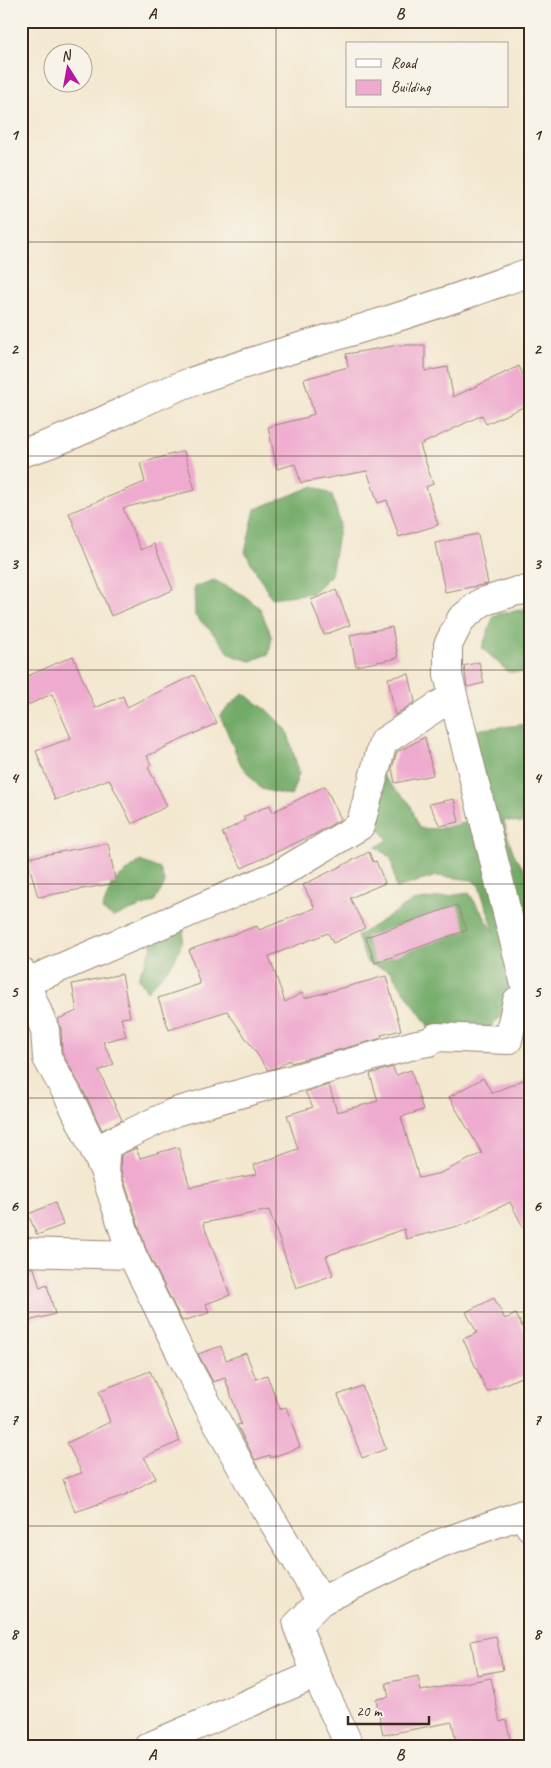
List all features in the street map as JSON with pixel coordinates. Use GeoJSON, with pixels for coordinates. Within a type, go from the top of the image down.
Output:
{"type":"FeatureCollection","features":[{"type":"Feature","properties":{"kind":"street"},"geometry":{"type":"LineString","coordinates":[[21,453],[76,434],[140,402],[247,362],[457,298],[530,272]]}},
{"type":"Feature","properties":{"kind":"street"},"geometry":{"type":"LineString","coordinates":[[104,1170],[106,1145],[175,1112],[429,1042],[436,1037],[508,1040],[517,1001],[528,997],[448,675],[448,644],[461,619],[482,602],[518,591],[530,590]]}},
{"type":"Feature","properties":{"kind":"street"},"geometry":{"type":"LineString","coordinates":[[321,1601],[252,1487],[189,1370],[132,1255],[104,1170],[69,1097],[47,1058],[45,1030],[23,977],[281,873],[360,826],[382,742],[453,696]]}},
{"type":"Feature","properties":{"kind":"street"},"geometry":{"type":"LineString","coordinates":[[21,1252],[132,1255]]}},
{"type":"Feature","properties":{"kind":"street"},"geometry":{"type":"LineString","coordinates":[[350,1747],[316,1674],[297,1625],[321,1601],[441,1543],[523,1514],[530,1527]]}},
{"type":"Feature","properties":{"kind":"street"},"geometry":{"type":"LineString","coordinates":[[148,1747],[316,1674]]}},
{"type":"Feature","properties":{"kind":"green space"},"geometry":{"type":"Polygon","coordinates":[[[314,486],[332,495],[340,523],[331,575],[312,593],[271,598],[245,552],[255,509],[314,486]]]}},
{"type":"Feature","properties":{"kind":"green space"},"geometry":{"type":"Polygon","coordinates":[[[214,580],[242,594],[260,608],[272,637],[269,654],[251,661],[231,655],[211,631],[195,616],[194,587],[214,580]]]}},
{"type":"Feature","properties":{"kind":"green space"},"geometry":{"type":"Polygon","coordinates":[[[525,609],[530,610],[530,672],[508,672],[482,648],[494,615],[525,609]]]}},
{"type":"Feature","properties":{"kind":"green space"},"geometry":{"type":"Polygon","coordinates":[[[243,693],[267,710],[287,730],[299,773],[291,796],[261,789],[241,765],[220,715],[243,693]]]}},
{"type":"Feature","properties":{"kind":"green space"},"geometry":{"type":"Polygon","coordinates":[[[530,724],[530,821],[519,823],[504,820],[514,854],[530,879],[530,991],[484,1033],[436,1037],[390,971],[367,963],[357,936],[413,901],[469,893],[495,933],[479,886],[472,880],[437,876],[396,888],[391,858],[376,847],[388,840],[378,827],[374,788],[379,772],[410,803],[419,828],[438,829],[472,821],[457,738],[481,729],[530,724]]]}},
{"type":"Feature","properties":{"kind":"green space"},"geometry":{"type":"Polygon","coordinates":[[[140,861],[160,869],[165,884],[154,902],[113,917],[102,910],[112,883],[140,861]]]}},
{"type":"Feature","properties":{"kind":"green space"},"geometry":{"type":"Polygon","coordinates":[[[150,926],[184,929],[180,948],[172,963],[147,991],[138,977],[152,947],[150,926]]]}},
{"type":"Feature","properties":{"kind":"building"},"geometry":{"type":"Polygon","coordinates":[[[399,345],[425,345],[425,371],[448,367],[453,397],[519,366],[530,389],[530,404],[486,424],[482,415],[420,445],[433,484],[426,487],[438,525],[399,537],[387,500],[378,503],[367,471],[301,483],[295,464],[277,469],[268,427],[314,414],[304,379],[348,367],[346,354],[399,345]]]}},
{"type":"Feature","properties":{"kind":"building"},"geometry":{"type":"Polygon","coordinates":[[[184,451],[195,490],[123,508],[141,550],[154,544],[173,590],[111,616],[69,513],[145,482],[140,463],[184,451]]]}},
{"type":"Feature","properties":{"kind":"building"},"geometry":{"type":"Polygon","coordinates":[[[478,534],[488,584],[445,592],[435,543],[478,534]]]}},
{"type":"Feature","properties":{"kind":"building"},"geometry":{"type":"Polygon","coordinates":[[[336,590],[350,625],[324,635],[311,600],[336,590]]]}},
{"type":"Feature","properties":{"kind":"building"},"geometry":{"type":"Polygon","coordinates":[[[392,627],[398,658],[356,666],[350,635],[392,627]]]}},
{"type":"Feature","properties":{"kind":"building"},"geometry":{"type":"Polygon","coordinates":[[[73,656],[95,708],[123,696],[127,707],[194,675],[217,723],[147,756],[151,765],[148,767],[167,806],[132,824],[109,779],[55,800],[36,751],[71,738],[52,694],[21,708],[21,679],[73,656]]]}},
{"type":"Feature","properties":{"kind":"building"},"geometry":{"type":"Polygon","coordinates":[[[479,662],[484,683],[467,687],[464,666],[479,662]]]}},
{"type":"Feature","properties":{"kind":"building"},"geometry":{"type":"Polygon","coordinates":[[[409,674],[415,702],[395,715],[388,678],[409,674]]]}},
{"type":"Feature","properties":{"kind":"building"},"geometry":{"type":"Polygon","coordinates":[[[425,737],[433,775],[395,783],[392,768],[397,752],[425,737]]]}},
{"type":"Feature","properties":{"kind":"building"},"geometry":{"type":"Polygon","coordinates":[[[325,786],[341,819],[317,833],[242,868],[222,833],[245,820],[243,817],[270,805],[273,812],[325,786]]]}},
{"type":"Feature","properties":{"kind":"building"},"geometry":{"type":"Polygon","coordinates":[[[454,799],[459,822],[440,826],[429,804],[454,799]]]}},
{"type":"Feature","properties":{"kind":"building"},"geometry":{"type":"Polygon","coordinates":[[[108,843],[116,883],[38,897],[27,858],[108,843]]]}},
{"type":"Feature","properties":{"kind":"building"},"geometry":{"type":"Polygon","coordinates":[[[369,852],[373,862],[376,861],[385,883],[350,898],[365,928],[333,943],[328,933],[269,956],[285,1002],[302,993],[305,998],[386,976],[401,1030],[381,1035],[382,1038],[291,1063],[289,1060],[279,1067],[268,1070],[227,1011],[169,1030],[158,998],[200,984],[189,950],[257,926],[259,930],[315,908],[303,885],[369,852]]]}},
{"type":"Feature","properties":{"kind":"building"},"geometry":{"type":"Polygon","coordinates":[[[457,905],[467,930],[375,963],[366,937],[457,905]]]}},
{"type":"Feature","properties":{"kind":"building"},"geometry":{"type":"Polygon","coordinates":[[[122,974],[130,1017],[121,1018],[126,1036],[103,1042],[114,1064],[99,1071],[122,1120],[102,1130],[83,1090],[62,1053],[61,1029],[58,1019],[77,1011],[72,984],[122,974]]]}},
{"type":"Feature","properties":{"kind":"building"},"geometry":{"type":"Polygon","coordinates":[[[393,1067],[396,1075],[411,1070],[423,1110],[401,1117],[419,1178],[441,1173],[482,1153],[449,1097],[483,1078],[492,1093],[530,1077],[530,1240],[510,1202],[466,1224],[406,1239],[404,1229],[326,1256],[333,1275],[296,1288],[269,1210],[203,1223],[230,1295],[206,1304],[209,1313],[182,1321],[146,1249],[120,1168],[121,1155],[136,1148],[140,1158],[178,1147],[190,1187],[257,1174],[254,1165],[298,1149],[287,1115],[313,1107],[305,1092],[329,1085],[337,1112],[378,1101],[370,1074],[393,1067]]]}},
{"type":"Feature","properties":{"kind":"building"},"geometry":{"type":"Polygon","coordinates":[[[55,1203],[63,1225],[37,1235],[28,1214],[55,1203]]]}},
{"type":"Feature","properties":{"kind":"building"},"geometry":{"type":"Polygon","coordinates":[[[21,1268],[34,1268],[40,1288],[47,1285],[55,1314],[21,1323],[21,1268]]]}},
{"type":"Feature","properties":{"kind":"building"},"geometry":{"type":"Polygon","coordinates":[[[494,1298],[505,1319],[516,1314],[530,1343],[530,1373],[487,1392],[463,1339],[477,1333],[466,1312],[494,1298]]]}},
{"type":"Feature","properties":{"kind":"building"},"geometry":{"type":"Polygon","coordinates":[[[221,1346],[226,1360],[246,1353],[256,1379],[267,1375],[280,1409],[286,1407],[300,1447],[270,1458],[270,1455],[255,1460],[237,1425],[241,1424],[225,1378],[213,1382],[198,1354],[221,1346]]]}},
{"type":"Feature","properties":{"kind":"building"},"geometry":{"type":"Polygon","coordinates":[[[150,1371],[180,1441],[144,1457],[156,1478],[125,1495],[75,1512],[63,1479],[82,1473],[67,1443],[110,1422],[99,1391],[150,1371]]]}},
{"type":"Feature","properties":{"kind":"building"},"geometry":{"type":"Polygon","coordinates":[[[362,1386],[386,1449],[362,1458],[338,1395],[362,1386]]]}},
{"type":"Feature","properties":{"kind":"building"},"geometry":{"type":"Polygon","coordinates":[[[496,1636],[503,1670],[477,1675],[471,1641],[496,1636]]]}},
{"type":"Feature","properties":{"kind":"building"},"geometry":{"type":"Polygon","coordinates":[[[418,1676],[421,1691],[491,1678],[500,1722],[506,1720],[512,1747],[457,1747],[452,1722],[383,1735],[376,1699],[389,1697],[386,1683],[418,1676]]]}}]}
